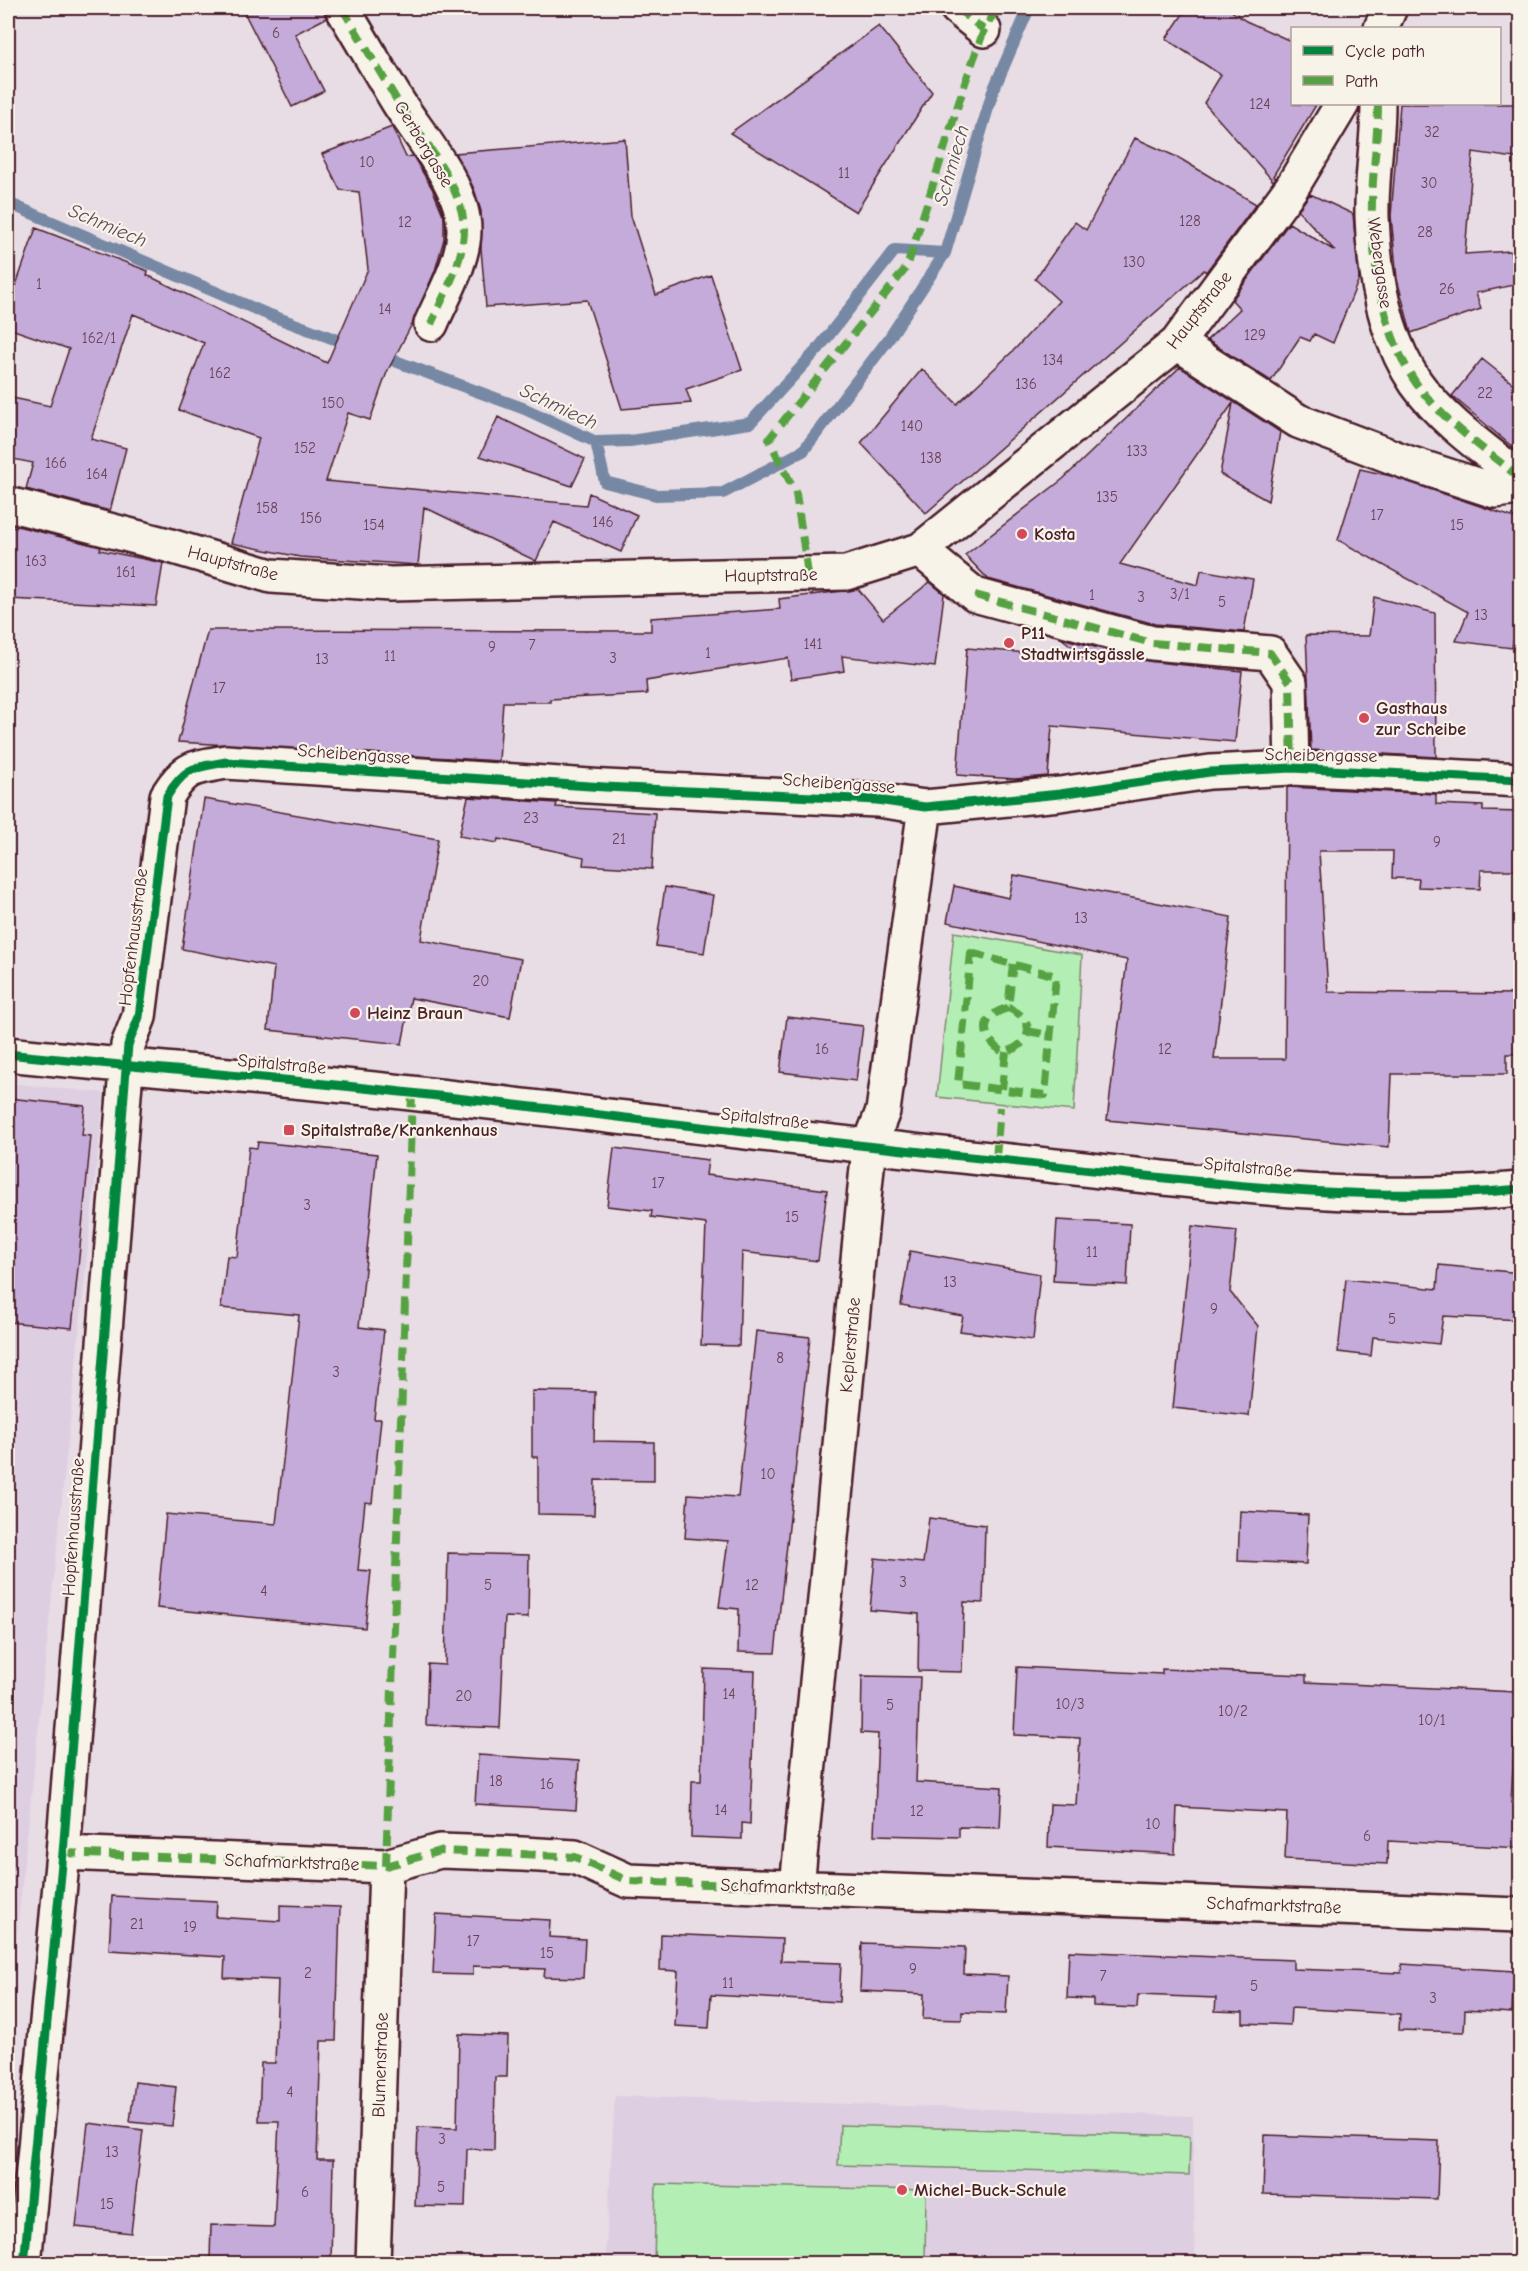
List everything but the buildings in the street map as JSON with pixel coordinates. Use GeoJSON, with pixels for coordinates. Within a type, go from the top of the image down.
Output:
{"type":"FeatureCollection","features":[{"type":"Feature","properties":{"kind":"street","name":"Gerbergasse"},"geometry":{"type":"LineString","coordinates":[[342,8],[399,103],[441,165],[456,197],[464,229],[460,254],[431,324]]}},
{"type":"Feature","properties":{"kind":"street"},"geometry":{"type":"LineString","coordinates":[[957,8],[984,30]]}},
{"type":"Feature","properties":{"kind":"street"},"geometry":{"type":"LineString","coordinates":[[1381,27],[1390,8]]}},
{"type":"Feature","properties":{"kind":"street","name":"Hauptstraße"},"geometry":{"type":"LineString","coordinates":[[8,504],[167,545],[271,576],[390,584],[846,573],[920,550],[1177,344],[1293,187],[1341,105]]}},
{"type":"Feature","properties":{"kind":"street","name":"Webergasse"},"geometry":{"type":"LineString","coordinates":[[1378,105],[1372,217],[1380,296],[1394,340],[1416,383],[1456,427],[1521,478]]}},
{"type":"Feature","properties":{"kind":"street"},"geometry":{"type":"LineString","coordinates":[[1177,344],[1298,421],[1406,462],[1494,491],[1521,488]]}},
{"type":"Feature","properties":{"kind":"street"},"geometry":{"type":"LineString","coordinates":[[920,550],[975,596],[1152,643],[1270,653],[1290,682],[1293,768]]}},
{"type":"Feature","properties":{"kind":"street","name":"Scheibengasse"},"geometry":{"type":"LineString","coordinates":[[167,796],[180,776],[194,768],[226,762],[605,787],[877,800],[925,807],[1060,794],[1210,772],[1293,768],[1521,780]]}},
{"type":"Feature","properties":{"kind":"street","name":"Hopfenhausstraße"},"geometry":{"type":"LineString","coordinates":[[24,2264],[63,1853],[128,1045],[139,1017],[167,796]]}},
{"type":"Feature","properties":{"kind":"street","name":"Keplerstraße"},"geometry":{"type":"LineString","coordinates":[[797,1887],[869,1147],[883,1111],[925,807]]}},
{"type":"Feature","properties":{"kind":"street","name":"Spitalstraße"},"geometry":{"type":"LineString","coordinates":[[8,1054],[412,1093],[869,1147],[1281,1188],[1388,1195],[1478,1193],[1521,1189]]}},
{"type":"Feature","properties":{"kind":"street","name":"Schafmarktstraße"},"geometry":{"type":"LineString","coordinates":[[63,1853],[386,1866],[440,1851],[543,1855],[575,1857],[628,1881],[1521,1915]]}},
{"type":"Feature","properties":{"kind":"street","name":"Blumenstraße"},"geometry":{"type":"LineString","coordinates":[[373,2264],[386,1866]]}},
{"type":"Feature","properties":{"kind":"shaded area"},"geometry":{"type":"Polygon","coordinates":[[[8,1083],[104,1093],[8,2020],[8,1083]]]}},
{"type":"Feature","properties":{"kind":"shaded area","name":"Michel-Buck-Schule"},"geometry":{"type":"Polygon","coordinates":[[[615,2096],[1193,2116],[1195,2263],[605,2264],[615,2096]]]}},
{"type":"Feature","properties":{"kind":"green space"},"geometry":{"type":"Polygon","coordinates":[[[954,932],[1082,955],[1074,1111],[937,1097],[954,932]]]}},
{"type":"Feature","properties":{"kind":"green space"},"geometry":{"type":"Polygon","coordinates":[[[840,2125],[1190,2136],[1189,2175],[838,2165],[840,2125]]]}},
{"type":"Feature","properties":{"kind":"green space"},"geometry":{"type":"Polygon","coordinates":[[[656,2184],[926,2190],[925,2263],[654,2263],[656,2184]]]}},
{"type":"Feature","properties":{"kind":"waterway","name":"Schmiech"},"geometry":{"type":"LineString","coordinates":[[379,355],[525,409],[596,442],[605,482],[656,495],[723,493],[803,451],[888,340],[945,253],[993,91],[1029,8]]}},
{"type":"Feature","properties":{"kind":"waterway","name":"Schmiech"},"geometry":{"type":"LineString","coordinates":[[8,203],[267,314],[351,345]]}},
{"type":"Feature","properties":{"kind":"waterway"},"geometry":{"type":"LineString","coordinates":[[596,442],[630,441],[750,423],[818,349],[895,250],[945,253]]}},
{"type":"Feature","properties":{"kind":"marked path"},"geometry":{"type":"LineString","coordinates":[[342,8],[398,102],[449,179],[462,213],[464,230],[461,254],[431,324]]}},
{"type":"Feature","properties":{"kind":"marked path"},"geometry":{"type":"LineString","coordinates":[[957,8],[984,30]]}},
{"type":"Feature","properties":{"kind":"marked path"},"geometry":{"type":"LineString","coordinates":[[808,574],[796,494],[769,439],[907,267],[965,83],[984,30],[997,8]]}},
{"type":"Feature","properties":{"kind":"marked path"},"geometry":{"type":"LineString","coordinates":[[1378,105],[1373,175],[1373,238],[1378,282],[1396,345],[1416,383],[1439,410],[1520,478]]}},
{"type":"Feature","properties":{"kind":"marked path"},"geometry":{"type":"LineString","coordinates":[[975,595],[1152,643],[1270,653],[1290,682],[1292,768]]}},
{"type":"Feature","properties":{"kind":"marked path"},"geometry":{"type":"LineString","coordinates":[[971,953],[1056,976],[1045,1095],[958,1084],[971,953]]}},
{"type":"Feature","properties":{"kind":"marked path"},"geometry":{"type":"LineString","coordinates":[[1008,1008],[1024,1019],[1028,1032],[1020,1045],[1003,1052],[990,1040],[986,1027],[992,1016],[1008,1008],[1013,964]]}},
{"type":"Feature","properties":{"kind":"marked path"},"geometry":{"type":"LineString","coordinates":[[1027,1031],[1050,1035]]}},
{"type":"Feature","properties":{"kind":"marked path"},"geometry":{"type":"LineString","coordinates":[[1002,1089],[1006,1052]]}},
{"type":"Feature","properties":{"kind":"marked path"},"geometry":{"type":"LineString","coordinates":[[386,1866],[412,1093]]}},
{"type":"Feature","properties":{"kind":"marked path"},"geometry":{"type":"LineString","coordinates":[[996,1159],[1000,1107]]}},
{"type":"Feature","properties":{"kind":"marked path"},"geometry":{"type":"LineString","coordinates":[[63,1853],[386,1866],[440,1851],[522,1854],[575,1857],[628,1881],[843,1889]]}},
{"type":"Feature","properties":{"kind":"cycle path"},"geometry":{"type":"LineString","coordinates":[[24,2264],[63,1853],[128,1045],[139,1017],[167,796],[185,774],[198,767],[226,762],[605,787],[877,800],[925,807],[1060,794],[1210,772],[1292,768],[1520,780]]}},
{"type":"Feature","properties":{"kind":"cycle path"},"geometry":{"type":"LineString","coordinates":[[8,1054],[482,1101],[838,1143],[1250,1187],[1386,1194],[1454,1194],[1520,1189]]}},
{"type":"Feature","properties":{"kind":"place","name":"Kosta"},"geometry":{"type":"Point","coordinates":[1022,534]}},
{"type":"Feature","properties":{"kind":"place","name":"P11 Stadtwirtsgässle"},"geometry":{"type":"Point","coordinates":[1009,643]}},
{"type":"Feature","properties":{"kind":"place","name":"Gasthaus zur Scheibe"},"geometry":{"type":"Point","coordinates":[1364,718]}},
{"type":"Feature","properties":{"kind":"place","name":"Heinz Braun"},"geometry":{"type":"Point","coordinates":[355,1013]}},
{"type":"Feature","properties":{"kind":"place","name":"Spitalstraße/Krankenhaus"},"geometry":{"type":"Point","coordinates":[289,1130]}},
{"type":"Feature","properties":{"kind":"place","name":"Michel-Buck-Schule"},"geometry":{"type":"Point","coordinates":[902,2190]}}]}
